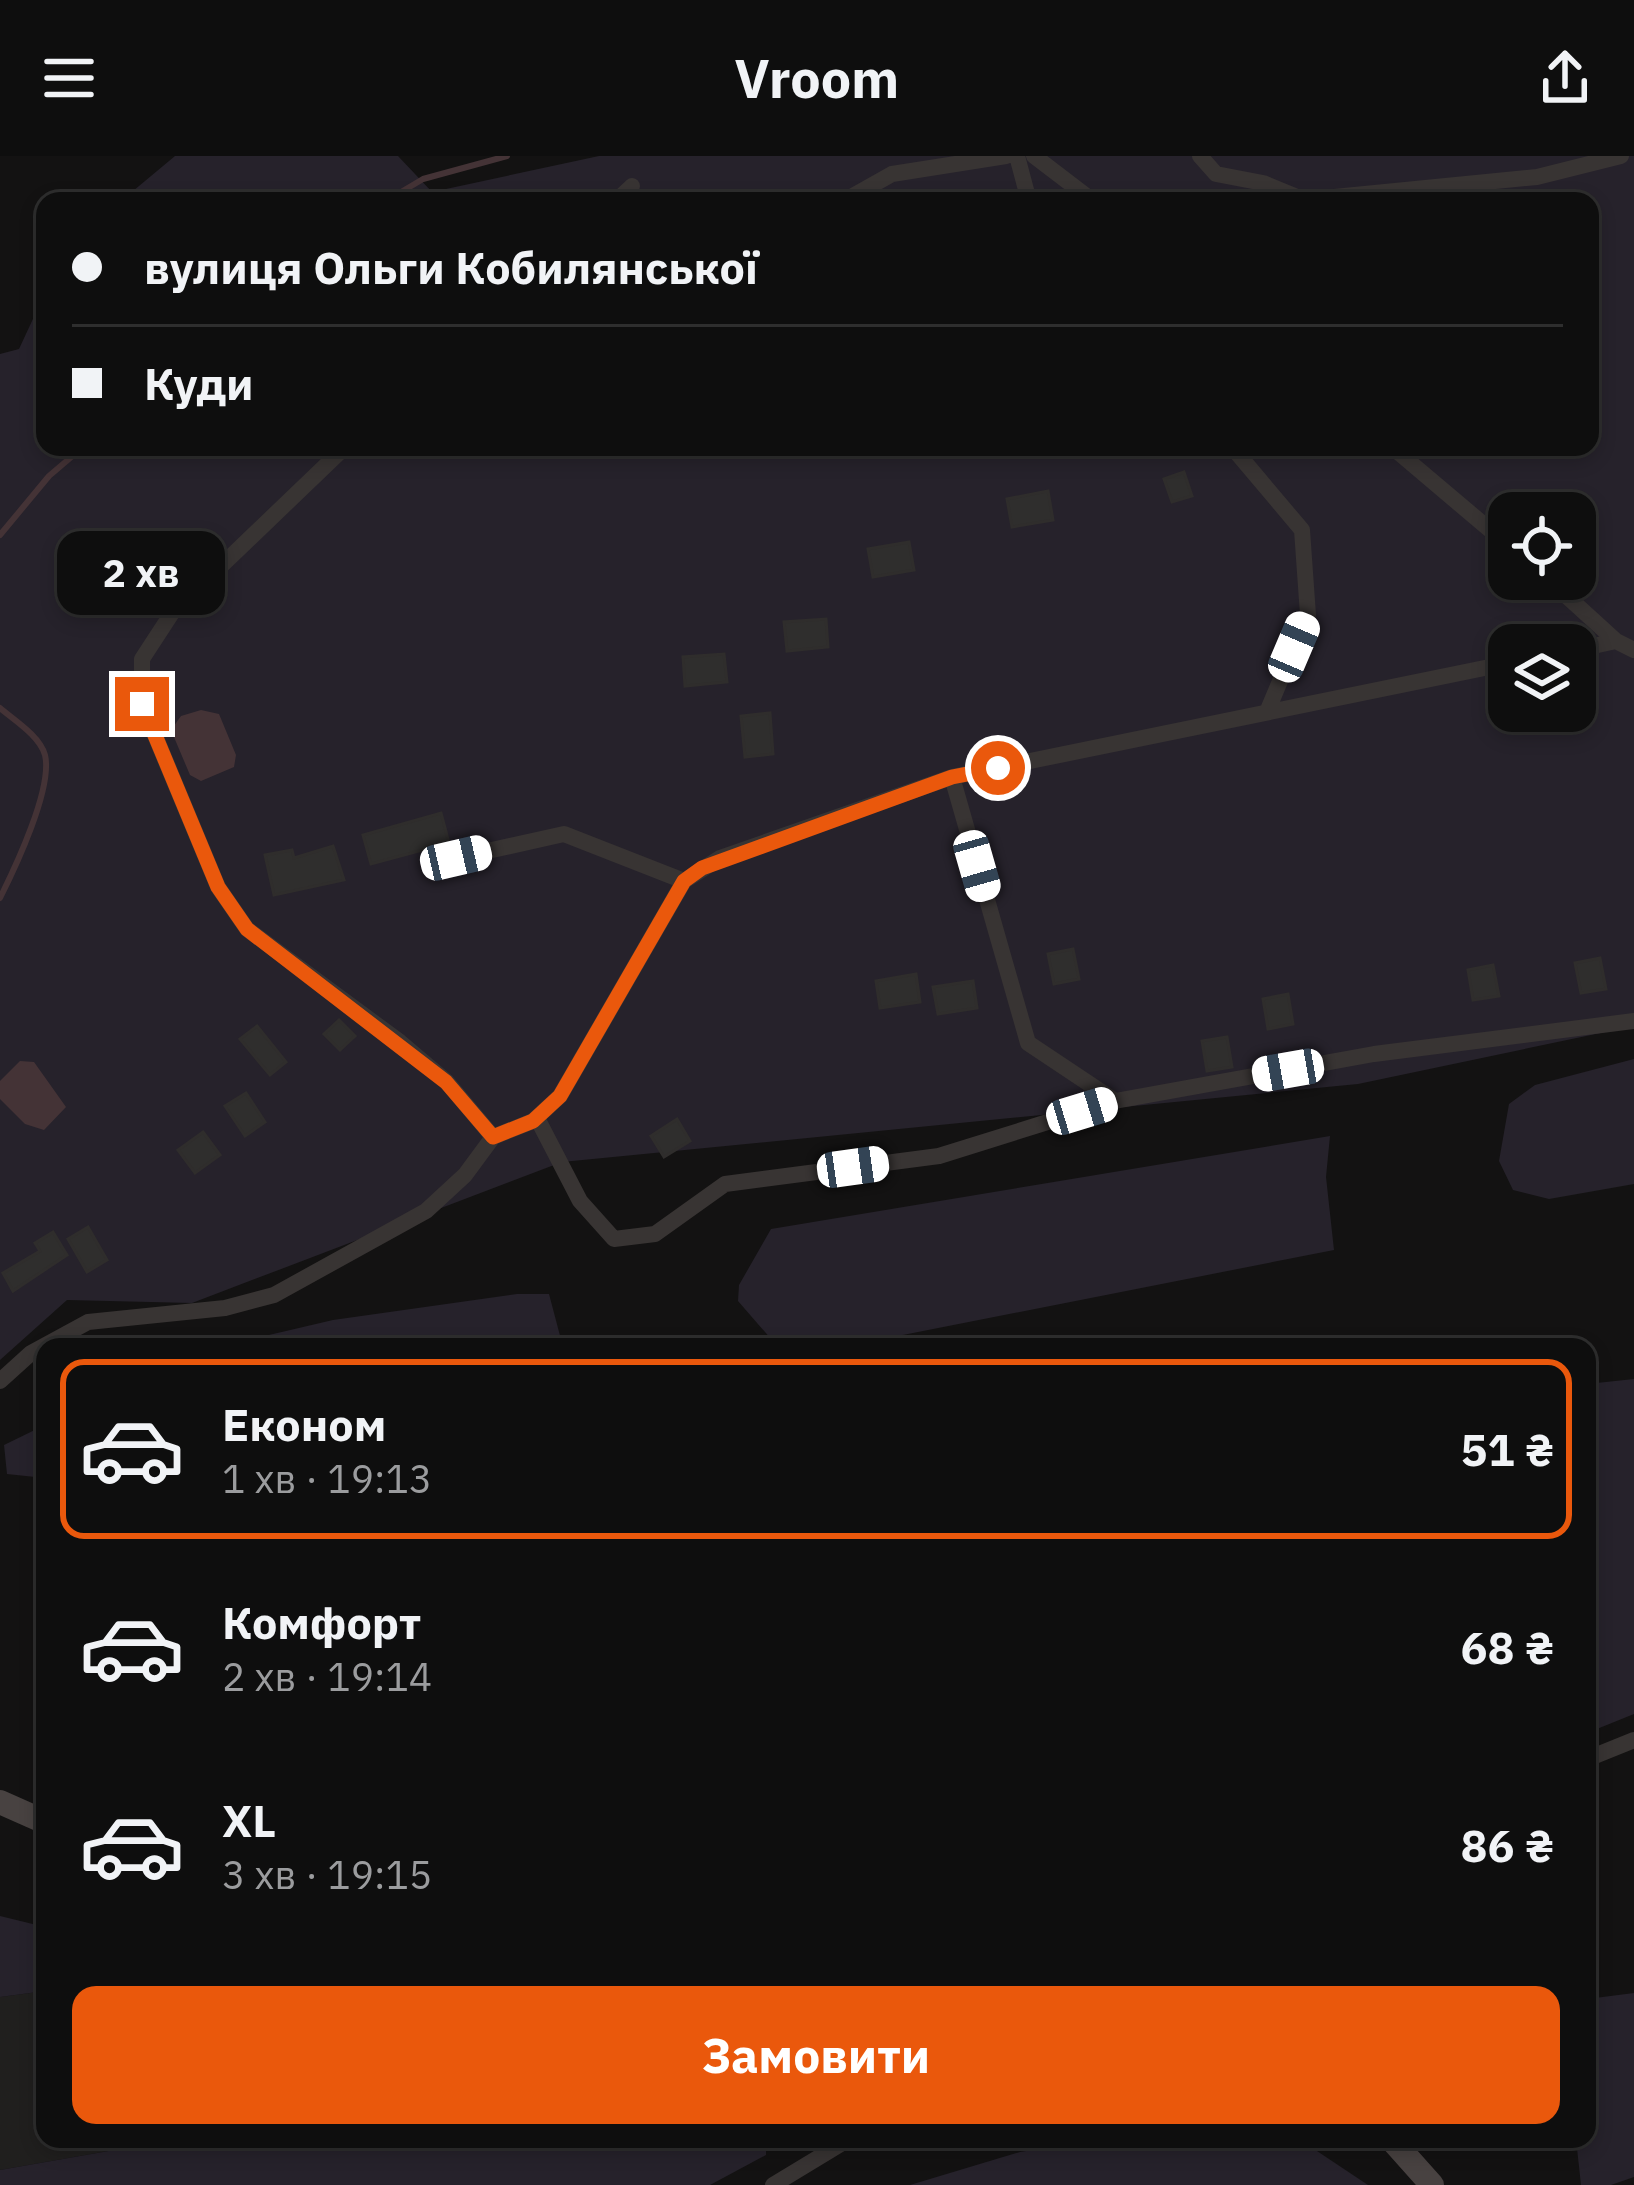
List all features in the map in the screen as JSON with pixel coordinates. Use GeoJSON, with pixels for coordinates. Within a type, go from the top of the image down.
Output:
{"type":"FeatureCollection","features":[{"type":"Feature","properties":{"kind":"main road"},"geometry":{"type":"LineString","coordinates":[[0,1802],[36,1818]]}},
{"type":"Feature","properties":{"kind":"main road"},"geometry":{"type":"LineString","coordinates":[[1399,2148],[1432,2185]]}},
{"type":"Feature","properties":{"kind":"street"},"geometry":{"type":"LineString","coordinates":[[860,192],[892,174],[1006,156]]}},
{"type":"Feature","properties":{"kind":"street"},"geometry":{"type":"LineString","coordinates":[[1017,156],[1027,192]]}},
{"type":"Feature","properties":{"kind":"street"},"geometry":{"type":"LineString","coordinates":[[1034,156],[1081,192]]}},
{"type":"Feature","properties":{"kind":"street"},"geometry":{"type":"LineString","coordinates":[[1200,156],[1216,175],[1285,192]]}},
{"type":"Feature","properties":{"kind":"street"},"geometry":{"type":"LineString","coordinates":[[1385,192],[1537,177],[1621,156]]}},
{"type":"Feature","properties":{"kind":"street"},"geometry":{"type":"LineString","coordinates":[[626,192],[632,187]]}},
{"type":"Feature","properties":{"kind":"street"},"geometry":{"type":"LineString","coordinates":[[336,456],[172,613],[142,659],[142,704],[218,887],[247,929],[446,1082],[493,1137]]}},
{"type":"Feature","properties":{"kind":"street"},"geometry":{"type":"LineString","coordinates":[[1240,456],[1302,530],[1308,615],[1268,712]]}},
{"type":"Feature","properties":{"kind":"street"},"geometry":{"type":"LineString","coordinates":[[1403,456],[1488,528]]}},
{"type":"Feature","properties":{"kind":"street"},"geometry":{"type":"LineString","coordinates":[[1571,600],[1616,641],[1634,650]]}},
{"type":"Feature","properties":{"kind":"street"},"geometry":{"type":"LineString","coordinates":[[1596,645],[1616,641]]}},
{"type":"Feature","properties":{"kind":"street"},"geometry":{"type":"LineString","coordinates":[[59,1338],[88,1322],[226,1308],[274,1295],[426,1210],[465,1175],[493,1137],[537,1118],[580,1066],[684,881],[720,858],[952,777],[1488,667]]}},
{"type":"Feature","properties":{"kind":"street"},"geometry":{"type":"LineString","coordinates":[[952,777],[1028,1043],[1115,1101]]}},
{"type":"Feature","properties":{"kind":"street"},"geometry":{"type":"LineString","coordinates":[[456,858],[564,834],[684,881]]}},
{"type":"Feature","properties":{"kind":"street"},"geometry":{"type":"LineString","coordinates":[[537,1118],[580,1201],[614,1239],[655,1234],[725,1184],[939,1156],[1115,1101],[1374,1054],[1634,1021]]}},
{"type":"Feature","properties":{"kind":"street"},"geometry":{"type":"LineString","coordinates":[[0,1381],[36,1351]]}},
{"type":"Feature","properties":{"kind":"street"},"geometry":{"type":"LineString","coordinates":[[1596,1755],[1634,1740]]}},
{"type":"Feature","properties":{"kind":"street"},"geometry":{"type":"LineString","coordinates":[[773,2185],[834,2148]]}},
{"type":"Feature","properties":{"kind":"shaded area"},"geometry":{"type":"Polygon","coordinates":[[[175,156],[398,156],[432,192],[132,192],[175,156]]]}},
{"type":"Feature","properties":{"kind":"shaded area"},"geometry":{"type":"Polygon","coordinates":[[[599,156],[1634,156],[1634,1026],[1358,1084],[562,1162],[192,1303],[67,1300],[0,1360],[0,354],[19,349],[36,312],[36,456],[1599,456],[1599,192],[432,192],[599,156]]]}},
{"type":"Feature","properties":{"kind":"shaded area"},"geometry":{"type":"Polygon","coordinates":[[[201,710],[219,714],[236,755],[234,767],[201,781],[190,775],[171,730],[181,716],[201,710]]]}},
{"type":"Feature","properties":{"kind":"shaded area"},"geometry":{"type":"Polygon","coordinates":[[[1634,1059],[1634,1184],[1549,1199],[1513,1190],[1499,1161],[1509,1104],[1535,1085],[1634,1059]]]}},
{"type":"Feature","properties":{"kind":"shaded area"},"geometry":{"type":"Polygon","coordinates":[[[20,1061],[34,1062],[66,1107],[44,1130],[25,1124],[0,1099],[0,1081],[20,1061]]]}},
{"type":"Feature","properties":{"kind":"shaded area"},"geometry":{"type":"Polygon","coordinates":[[[1330,1136],[1326,1177],[1334,1250],[888,1338],[770,1338],[738,1301],[739,1285],[771,1229],[1330,1136]]]}},
{"type":"Feature","properties":{"kind":"shaded area"},"geometry":{"type":"Polygon","coordinates":[[[517,1294],[549,1294],[561,1338],[256,1338],[333,1320],[517,1294]]]}},
{"type":"Feature","properties":{"kind":"shaded area"},"geometry":{"type":"Polygon","coordinates":[[[1634,1379],[1634,1714],[1596,1729],[1596,1383],[1634,1379]]]}},
{"type":"Feature","properties":{"kind":"shaded area"},"geometry":{"type":"Polygon","coordinates":[[[36,1429],[36,1477],[7,1474],[4,1445],[36,1429]]]}},
{"type":"Feature","properties":{"kind":"shaded area"},"geometry":{"type":"Polygon","coordinates":[[[0,1916],[36,1925],[36,1992],[0,1997],[0,1916]]]}},
{"type":"Feature","properties":{"kind":"shaded area"},"geometry":{"type":"Polygon","coordinates":[[[36,1992],[36,2148],[126,2148],[0,2170],[0,1997],[36,1992]]]}},
{"type":"Feature","properties":{"kind":"shaded area"},"geometry":{"type":"Polygon","coordinates":[[[1634,1993],[1634,2177],[1611,2185],[1581,2185],[1577,2148],[1596,2148],[1596,1998],[1634,1993]]]}},
{"type":"Feature","properties":{"kind":"shaded area"},"geometry":{"type":"Polygon","coordinates":[[[126,2148],[766,2148],[766,2155],[710,2185],[0,2185],[0,2170],[126,2148]]]}},
{"type":"Feature","properties":{"kind":"shaded area"},"geometry":{"type":"Polygon","coordinates":[[[1045,2148],[1306,2148],[1368,2185],[910,2185],[1045,2148]]]}},
{"type":"Feature","properties":{"kind":"building"},"geometry":{"type":"Polygon","coordinates":[[[1184,472],[1192,496],[1172,502],[1164,479],[1184,472]]]}},
{"type":"Feature","properties":{"kind":"building"},"geometry":{"type":"Polygon","coordinates":[[[1048,491],[1053,520],[1012,527],[1007,499],[1048,491]]]}},
{"type":"Feature","properties":{"kind":"building"},"geometry":{"type":"Polygon","coordinates":[[[909,542],[914,570],[873,577],[868,549],[909,542]]]}},
{"type":"Feature","properties":{"kind":"building"},"geometry":{"type":"Polygon","coordinates":[[[826,619],[828,647],[787,651],[784,622],[826,619]]]}},
{"type":"Feature","properties":{"kind":"building"},"geometry":{"type":"Polygon","coordinates":[[[724,654],[727,682],[685,686],[683,657],[724,654]]]}},
{"type":"Feature","properties":{"kind":"building"},"geometry":{"type":"Polygon","coordinates":[[[770,713],[773,754],[745,757],[741,716],[770,713]]]}},
{"type":"Feature","properties":{"kind":"building"},"geometry":{"type":"Polygon","coordinates":[[[441,813],[449,843],[371,864],[363,835],[441,813]]]}},
{"type":"Feature","properties":{"kind":"building"},"geometry":{"type":"Polygon","coordinates":[[[333,846],[344,880],[274,895],[265,855],[292,850],[294,858],[333,846]]]}},
{"type":"Feature","properties":{"kind":"building"},"geometry":{"type":"Polygon","coordinates":[[[1073,949],[1079,979],[1054,984],[1048,954],[1073,949]]]}},
{"type":"Feature","properties":{"kind":"building"},"geometry":{"type":"Polygon","coordinates":[[[1600,958],[1606,989],[1581,993],[1575,963],[1600,958]]]}},
{"type":"Feature","properties":{"kind":"building"},"geometry":{"type":"Polygon","coordinates":[[[1493,965],[1499,996],[1473,1000],[1468,970],[1493,965]]]}},
{"type":"Feature","properties":{"kind":"building"},"geometry":{"type":"Polygon","coordinates":[[[916,974],[920,1002],[880,1008],[876,981],[916,974]]]}},
{"type":"Feature","properties":{"kind":"building"},"geometry":{"type":"Polygon","coordinates":[[[973,981],[977,1008],[938,1014],[933,987],[973,981]]]}},
{"type":"Feature","properties":{"kind":"building"},"geometry":{"type":"Polygon","coordinates":[[[1288,994],[1293,1024],[1268,1029],[1263,999],[1288,994]]]}},
{"type":"Feature","properties":{"kind":"building"},"geometry":{"type":"Polygon","coordinates":[[[339,1020],[355,1036],[340,1050],[324,1034],[339,1020]]]}},
{"type":"Feature","properties":{"kind":"building"},"geometry":{"type":"Polygon","coordinates":[[[257,1026],[286,1062],[270,1075],[240,1039],[257,1026]]]}},
{"type":"Feature","properties":{"kind":"building"},"geometry":{"type":"Polygon","coordinates":[[[1227,1037],[1232,1067],[1207,1071],[1202,1041],[1227,1037]]]}},
{"type":"Feature","properties":{"kind":"building"},"geometry":{"type":"Polygon","coordinates":[[[246,1093],[265,1122],[245,1136],[225,1106],[246,1093]]]}},
{"type":"Feature","properties":{"kind":"building"},"geometry":{"type":"Polygon","coordinates":[[[677,1119],[690,1141],[664,1157],[651,1136],[677,1119]]]}},
{"type":"Feature","properties":{"kind":"building"},"geometry":{"type":"Polygon","coordinates":[[[203,1132],[220,1155],[195,1173],[178,1150],[203,1132]]]}},
{"type":"Feature","properties":{"kind":"building"},"geometry":{"type":"Polygon","coordinates":[[[88,1227],[107,1260],[87,1272],[68,1239],[88,1227]]]}},
{"type":"Feature","properties":{"kind":"building"},"geometry":{"type":"Polygon","coordinates":[[[53,1232],[67,1255],[13,1291],[3,1273],[40,1251],[35,1243],[53,1232]]]}},
{"type":"Feature","properties":{"kind":"waterway"},"geometry":{"type":"LineString","coordinates":[[401,192],[423,179],[507,156]]}},
{"type":"Feature","properties":{"kind":"waterway"},"geometry":{"type":"LineString","coordinates":[[0,535],[49,476],[72,456]]}},
{"type":"Feature","properties":{"kind":"waterway"},"geometry":{"type":"LineString","coordinates":[[0,708],[38,741],[46,769],[31,828],[0,898]]}},
{"type":"Feature","properties":{"kind":"route"},"geometry":{"type":"LineString","coordinates":[[142,704],[218,887],[247,929],[400,1042],[446,1082],[493,1137],[533,1121],[560,1096],[684,881],[720,858],[952,777],[998,768]]}}]}
